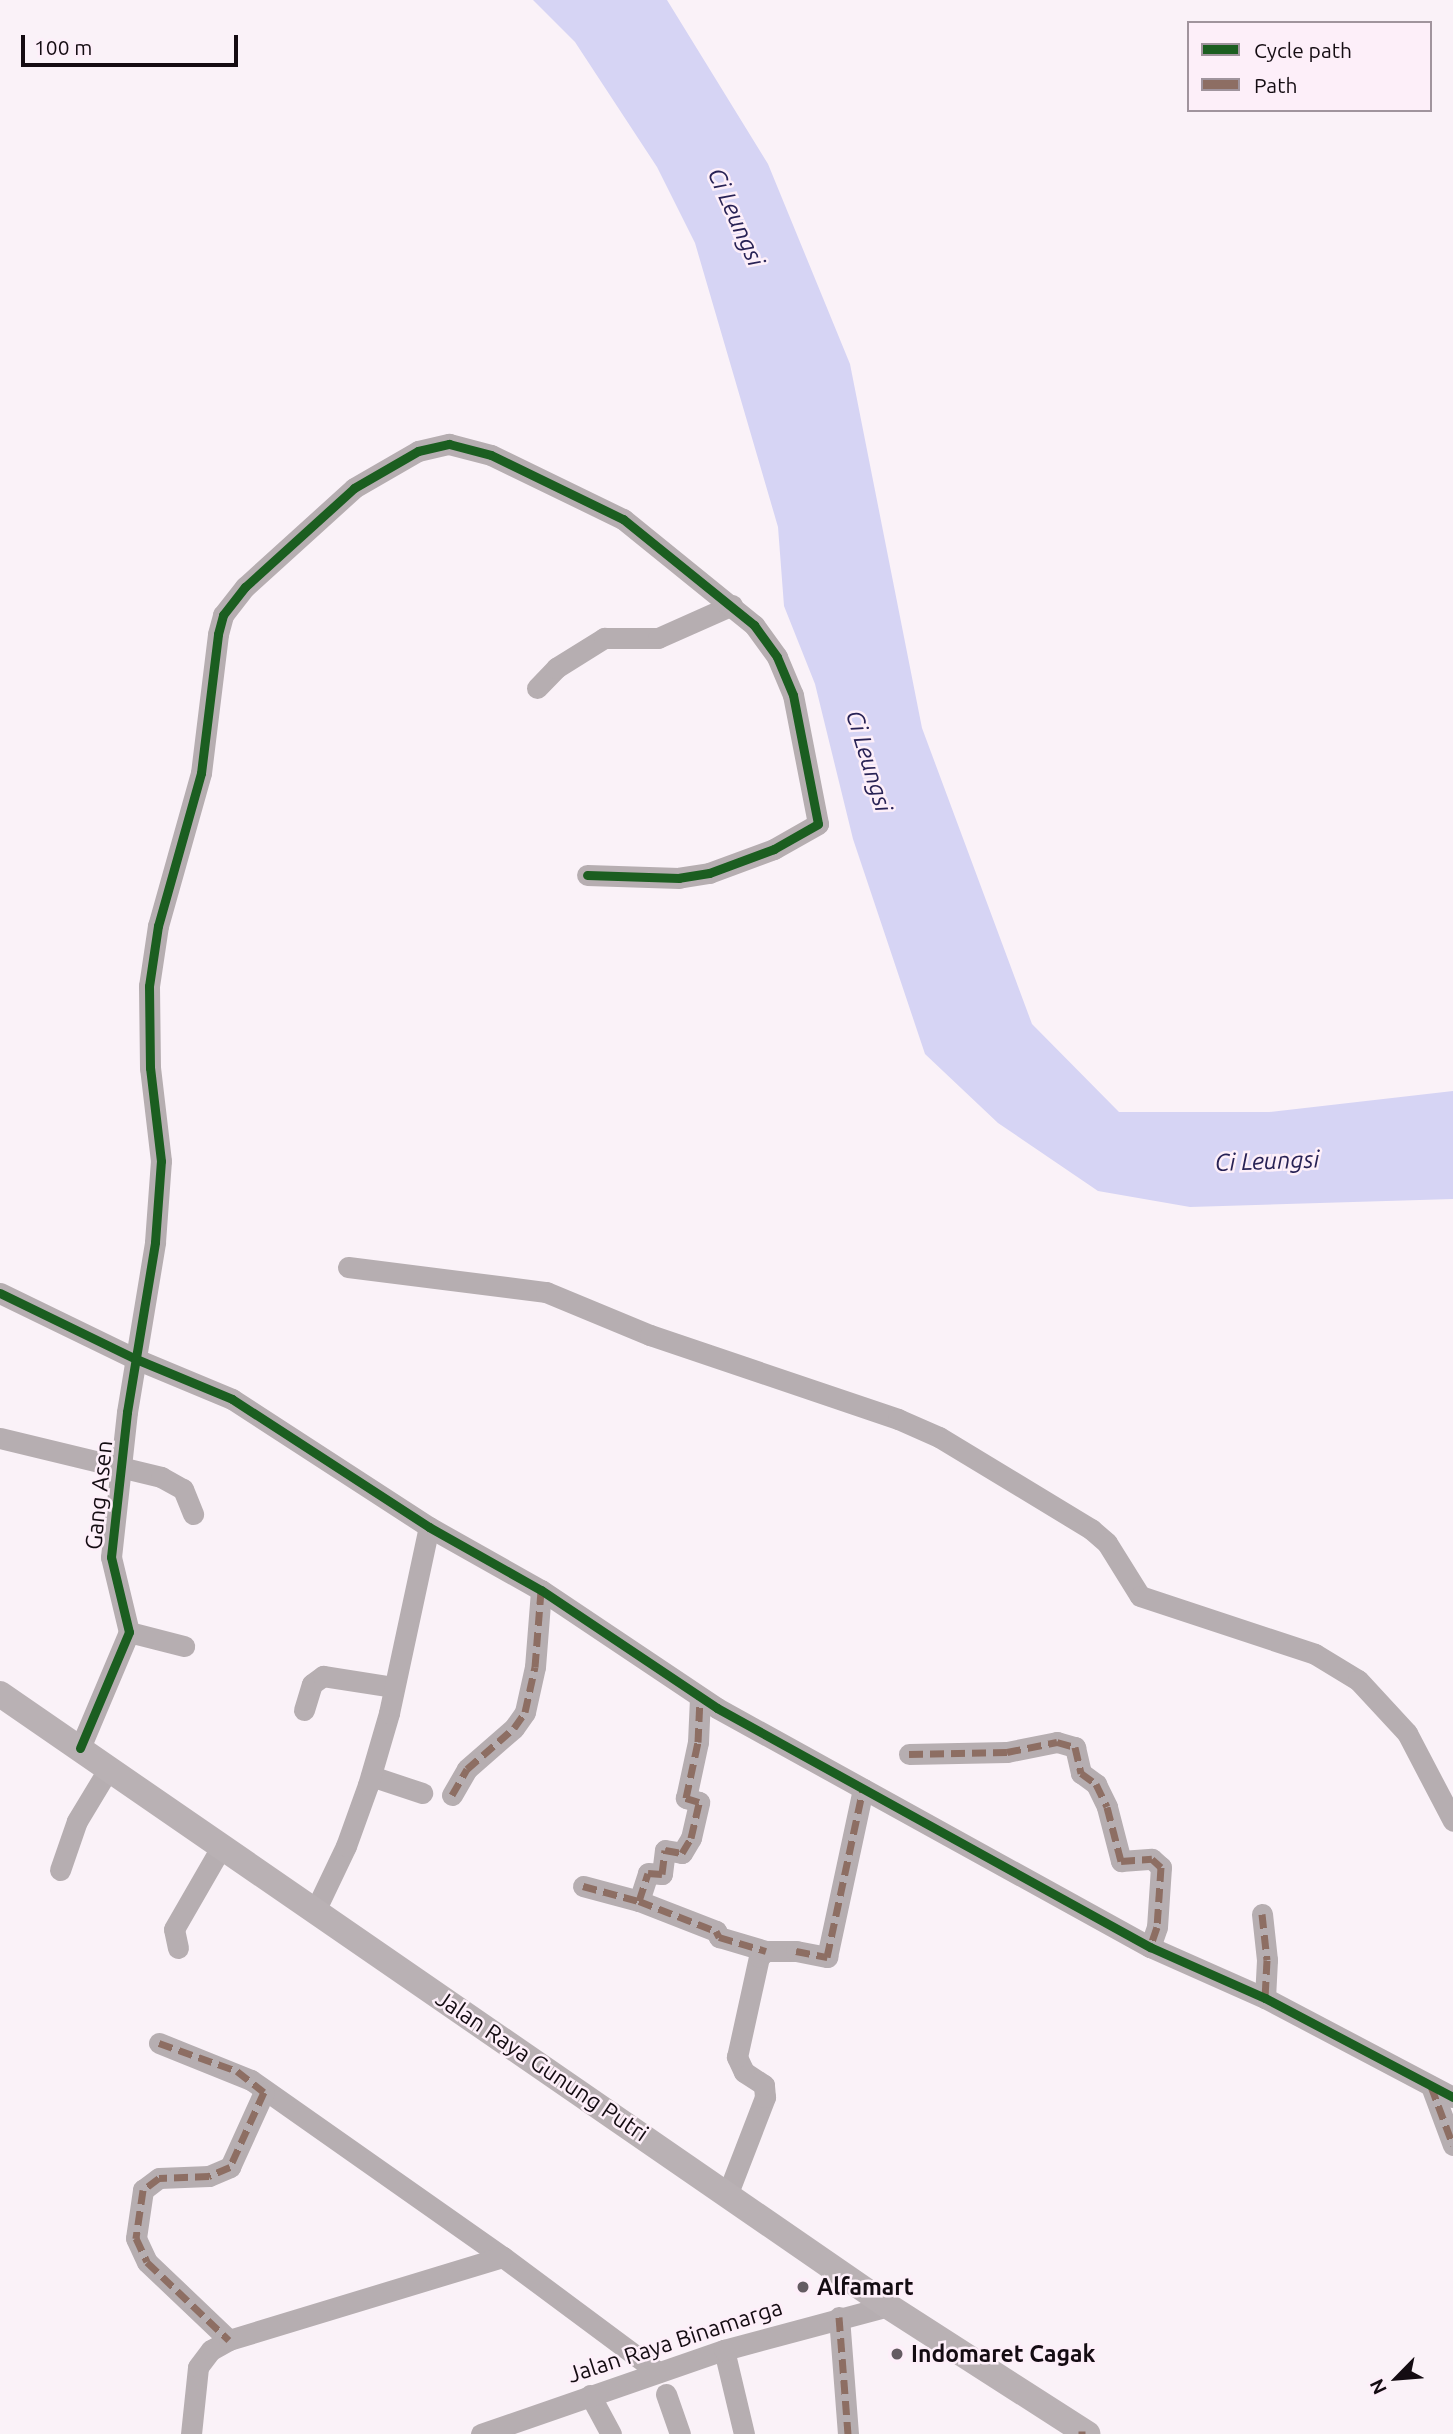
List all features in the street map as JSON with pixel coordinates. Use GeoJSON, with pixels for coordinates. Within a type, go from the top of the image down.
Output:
{"type":"FeatureCollection","features":[{"type":"Feature","properties":{"kind":"main road","name":"Jalan Raya Gunung Putri"},"geometry":{"type":"LineString","coordinates":[[0,1694],[728,2193],[888,2306],[1084,2433]]}},
{"type":"Feature","properties":{"kind":"street","name":"Gang Asen"},"geometry":{"type":"LineString","coordinates":[[129,1632],[111,1557],[136,1359],[155,1242],[161,1161],[150,1068],[149,986],[158,926],[201,773],[218,634],[233,600],[354,488],[397,461],[449,444],[491,455],[599,505],[732,605],[767,638],[793,695],[818,824],[774,849],[709,873],[679,878],[587,875]]}},
{"type":"Feature","properties":{"kind":"street"},"geometry":{"type":"LineString","coordinates":[[537,688],[556,668],[604,638],[658,638],[732,605]]}},
{"type":"Feature","properties":{"kind":"street"},"geometry":{"type":"LineString","coordinates":[[348,1267],[546,1292],[650,1335],[898,1419],[939,1437],[1091,1529],[1107,1543],[1140,1596],[1315,1654],[1347,1672],[1375,1694],[1407,1732],[1453,1822]]}},
{"type":"Feature","properties":{"kind":"street"},"geometry":{"type":"LineString","coordinates":[[0,1293],[136,1359],[232,1399],[429,1527],[541,1590],[700,1698],[1150,1947],[1265,1998],[1453,2097]]}},
{"type":"Feature","properties":{"kind":"street"},"geometry":{"type":"LineString","coordinates":[[0,1438],[121,1468],[180,1486],[193,1514]]}},
{"type":"Feature","properties":{"kind":"street"},"geometry":{"type":"LineString","coordinates":[[315,1911],[346,1846],[371,1776],[394,1687],[429,1527]]}},
{"type":"Feature","properties":{"kind":"street"},"geometry":{"type":"LineString","coordinates":[[452,1795],[467,1769],[514,1728],[525,1712],[535,1667],[541,1590]]}},
{"type":"Feature","properties":{"kind":"street"},"geometry":{"type":"LineString","coordinates":[[80,1748],[129,1632],[184,1646]]}},
{"type":"Feature","properties":{"kind":"street"},"geometry":{"type":"LineString","coordinates":[[304,1710],[312,1684],[323,1676],[394,1687]]}},
{"type":"Feature","properties":{"kind":"street"},"geometry":{"type":"LineString","coordinates":[[639,1901],[648,1873],[662,1874],[665,1850],[682,1853],[691,1838],[699,1802],[687,1798],[687,1790],[696,1759],[700,1698]]}},
{"type":"Feature","properties":{"kind":"street"},"geometry":{"type":"LineString","coordinates":[[909,1754],[1007,1752],[1056,1742],[1074,1747],[1081,1773],[1096,1784],[1107,1807],[1121,1861],[1152,1859],[1161,1867],[1157,1927],[1150,1947]]}},
{"type":"Feature","properties":{"kind":"street"},"geometry":{"type":"LineString","coordinates":[[60,1870],[77,1821],[109,1768]]}},
{"type":"Feature","properties":{"kind":"street"},"geometry":{"type":"LineString","coordinates":[[371,1776],[422,1793]]}},
{"type":"Feature","properties":{"kind":"street"},"geometry":{"type":"LineString","coordinates":[[583,1886],[639,1901],[716,1931],[719,1937],[766,1951],[827,1957],[863,1789]]}},
{"type":"Feature","properties":{"kind":"street"},"geometry":{"type":"LineString","coordinates":[[178,1948],[174,1929],[222,1846]]}},
{"type":"Feature","properties":{"kind":"street"},"geometry":{"type":"LineString","coordinates":[[1262,1914],[1267,1959],[1265,1998]]}},
{"type":"Feature","properties":{"kind":"street"},"geometry":{"type":"LineString","coordinates":[[728,2193],[765,2097],[764,2085],[744,2072],[737,2057],[759,1957],[766,1951]]}},
{"type":"Feature","properties":{"kind":"street"},"geometry":{"type":"LineString","coordinates":[[159,2043],[237,2071],[503,2257],[658,2372]]}},
{"type":"Feature","properties":{"kind":"street"},"geometry":{"type":"LineString","coordinates":[[1431,2086],[1453,2145]]}},
{"type":"Feature","properties":{"kind":"street"},"geometry":{"type":"LineString","coordinates":[[229,2340],[147,2262],[136,2238],[143,2190],[159,2178],[209,2176],[230,2167],[264,2092]]}},
{"type":"Feature","properties":{"kind":"street"},"geometry":{"type":"LineString","coordinates":[[191,2434],[198,2367],[211,2350],[229,2340],[503,2257]]}},
{"type":"Feature","properties":{"kind":"street","name":"Jalan Raya Binamarga"},"geometry":{"type":"LineString","coordinates":[[481,2434],[508,2430],[590,2395],[724,2350],[839,2316],[888,2306]]}},
{"type":"Feature","properties":{"kind":"street"},"geometry":{"type":"LineString","coordinates":[[839,2316],[848,2434]]}},
{"type":"Feature","properties":{"kind":"street"},"geometry":{"type":"LineString","coordinates":[[724,2350],[744,2434]]}},
{"type":"Feature","properties":{"kind":"street"},"geometry":{"type":"LineString","coordinates":[[666,2394],[680,2434]]}},
{"type":"Feature","properties":{"kind":"street"},"geometry":{"type":"LineString","coordinates":[[590,2395],[611,2434]]}},
{"type":"Feature","properties":{"kind":"water","name":"Ci Leungsi"},"geometry":{"type":"Polygon","coordinates":[[[533,0],[667,0],[768,164],[850,364],[922,728],[1032,1024],[1119,1112],[1269,1112],[1453,1091],[1453,1199],[1190,1207],[1098,1191],[998,1123],[925,1054],[853,839],[815,684],[784,606],[778,527],[695,243],[657,167],[575,42],[533,0]]]}},
{"type":"Feature","properties":{"kind":"marked path"},"geometry":{"type":"LineString","coordinates":[[452,1795],[467,1769],[514,1728],[525,1712],[535,1667],[541,1590]]}},
{"type":"Feature","properties":{"kind":"marked path"},"geometry":{"type":"LineString","coordinates":[[583,1886],[639,1901],[648,1873],[662,1874],[665,1850],[682,1853],[691,1838],[699,1802],[686,1798],[698,1742],[700,1698]]}},
{"type":"Feature","properties":{"kind":"marked path"},"geometry":{"type":"LineString","coordinates":[[909,1754],[1007,1752],[1057,1742],[1075,1747],[1081,1773],[1096,1784],[1107,1807],[1121,1861],[1152,1859],[1161,1867],[1157,1927],[1150,1947]]}},
{"type":"Feature","properties":{"kind":"marked path"},"geometry":{"type":"LineString","coordinates":[[796,1951],[827,1957],[863,1789]]}},
{"type":"Feature","properties":{"kind":"marked path"},"geometry":{"type":"LineString","coordinates":[[639,1901],[716,1931],[719,1937],[766,1951]]}},
{"type":"Feature","properties":{"kind":"marked path"},"geometry":{"type":"LineString","coordinates":[[1262,1914],[1267,1960],[1265,1998]]}},
{"type":"Feature","properties":{"kind":"marked path"},"geometry":{"type":"LineString","coordinates":[[159,2043],[237,2071],[264,2092],[230,2167],[209,2176],[159,2178],[143,2190],[136,2238],[147,2262],[229,2340]]}},
{"type":"Feature","properties":{"kind":"marked path"},"geometry":{"type":"LineString","coordinates":[[1431,2086],[1453,2145]]}},
{"type":"Feature","properties":{"kind":"marked path"},"geometry":{"type":"LineString","coordinates":[[839,2317],[848,2434]]}},
{"type":"Feature","properties":{"kind":"cycle path"},"geometry":{"type":"LineString","coordinates":[[80,1748],[129,1632],[111,1557],[127,1412],[155,1242],[161,1161],[150,1068],[149,986],[158,926],[201,773],[218,634],[223,615],[245,587],[354,488],[418,451],[449,444],[491,455],[623,519],[754,625],[777,657],[793,695],[818,824],[774,849],[709,873],[679,878],[587,875]]}},
{"type":"Feature","properties":{"kind":"cycle path"},"geometry":{"type":"LineString","coordinates":[[0,1293],[136,1359],[232,1399],[429,1527],[541,1590],[717,1708],[1150,1947],[1265,1998],[1453,2097]]}},
{"type":"Feature","properties":{"kind":"place","name":"Alfamart"},"geometry":{"type":"Point","coordinates":[803,2287]}},
{"type":"Feature","properties":{"kind":"place","name":"Indomaret Cagak"},"geometry":{"type":"Point","coordinates":[897,2354]}}]}
